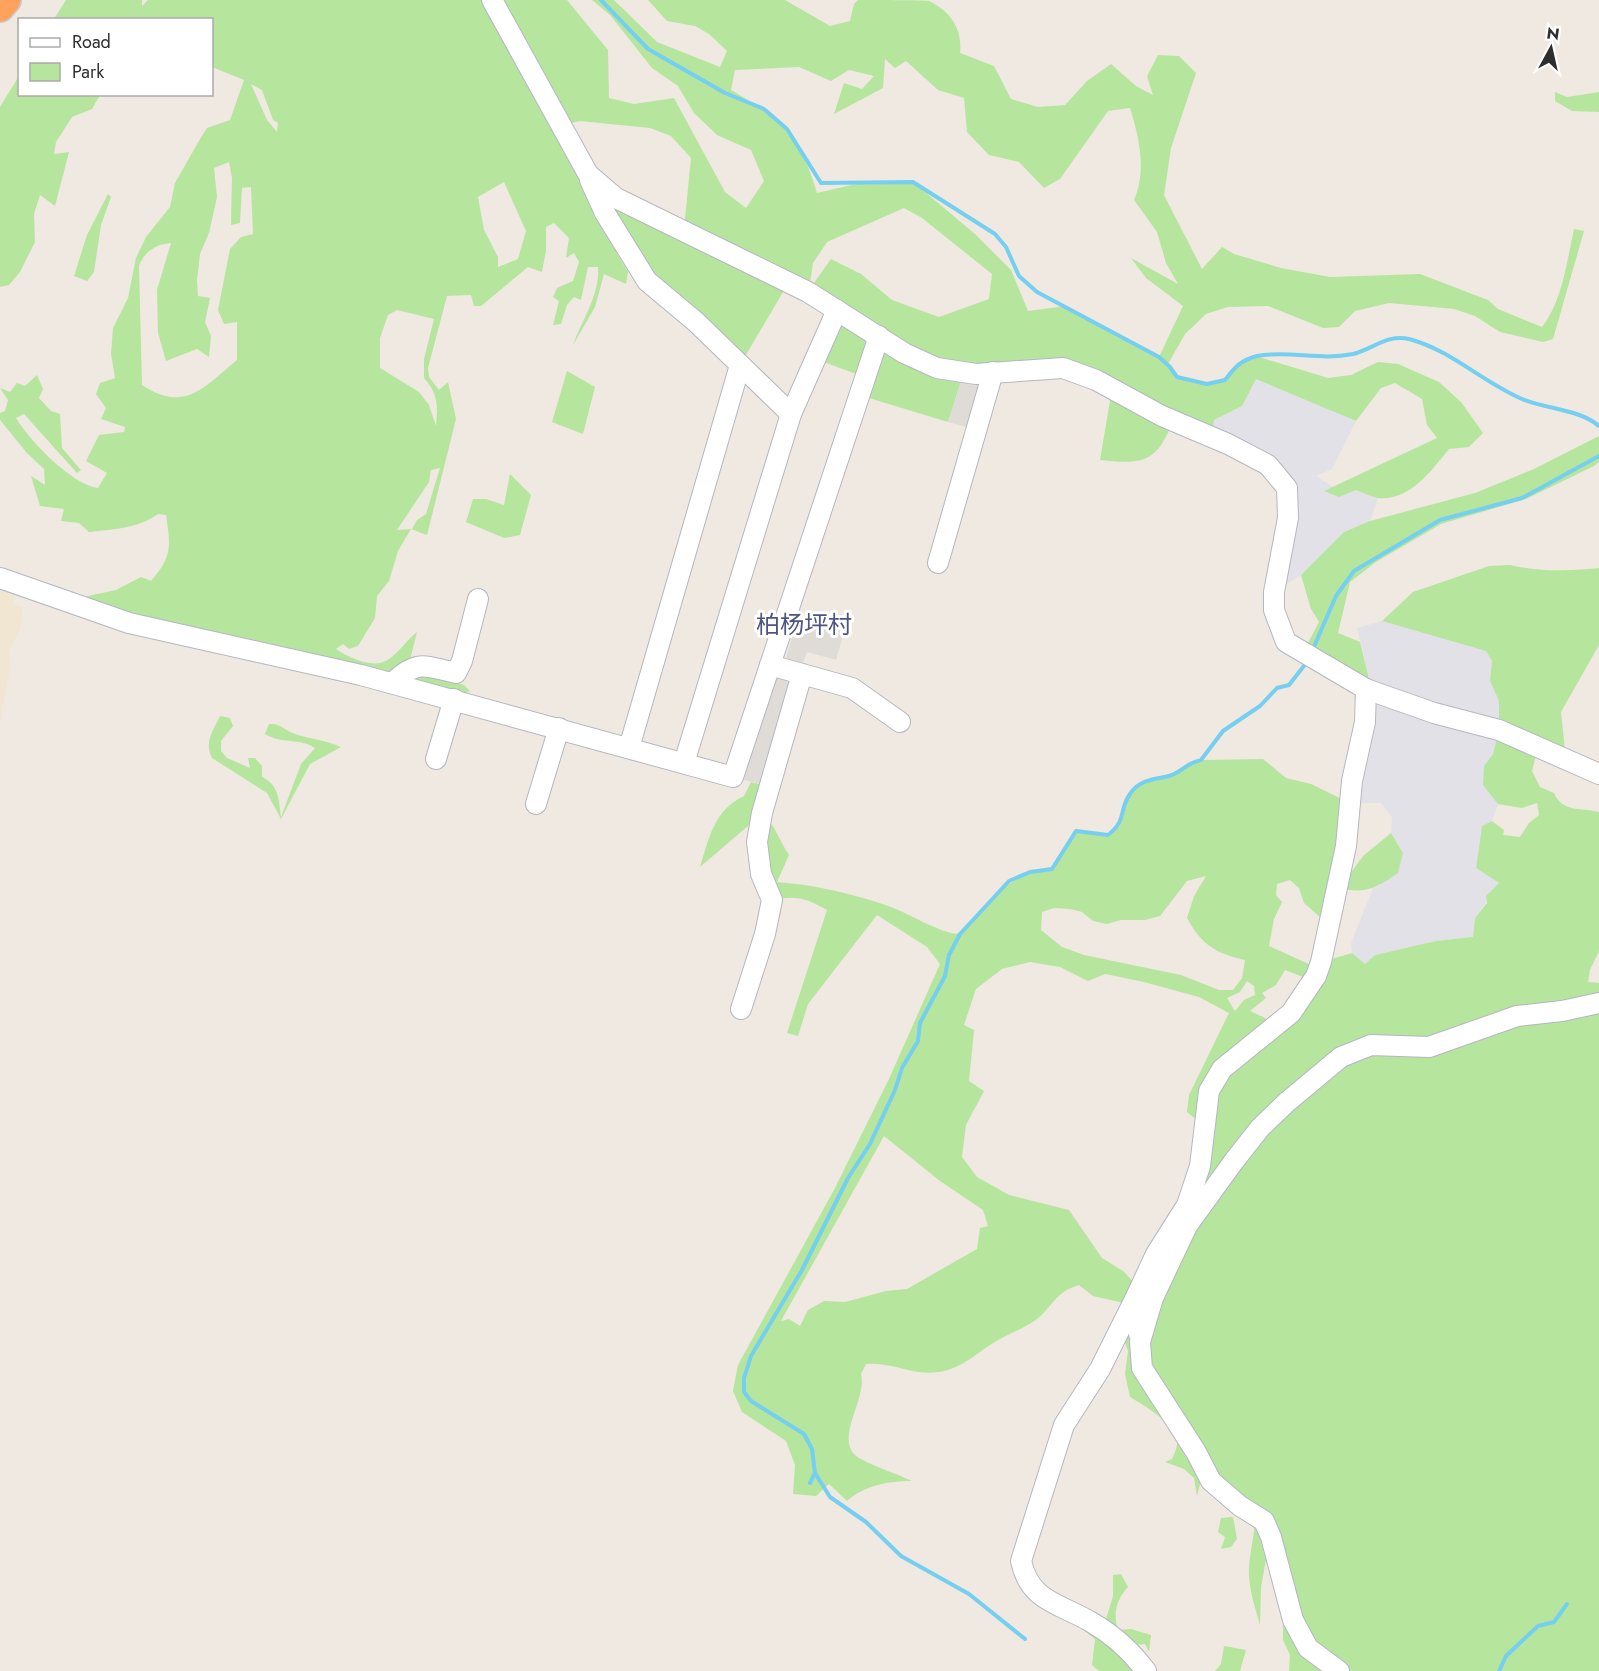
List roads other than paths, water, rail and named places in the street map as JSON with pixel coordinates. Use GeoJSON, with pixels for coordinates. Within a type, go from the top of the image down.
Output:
{"type":"FeatureCollection","features":[{"type":"Feature","properties":{"kind":"highway"},"geometry":{"type":"LineString","coordinates":[[0,8],[7,0]]}},
{"type":"Feature","properties":{"kind":"street"},"geometry":{"type":"LineString","coordinates":[[492,0],[588,174],[605,213],[647,281],[791,414]]}},
{"type":"Feature","properties":{"kind":"street"},"geometry":{"type":"LineString","coordinates":[[588,174],[616,198],[808,292],[904,353],[937,368],[976,374],[1063,368],[1096,380],[1162,416],[1228,444],[1268,465],[1287,488],[1288,518],[1274,592],[1274,610],[1286,642],[1366,689],[1414,707],[1499,730],[1599,774]]}},
{"type":"Feature","properties":{"kind":"street"},"geometry":{"type":"LineString","coordinates":[[684,763],[791,414],[837,310]]}},
{"type":"Feature","properties":{"kind":"street"},"geometry":{"type":"LineString","coordinates":[[0,578],[129,622],[392,683],[734,777],[879,336]]}},
{"type":"Feature","properties":{"kind":"street"},"geometry":{"type":"LineString","coordinates":[[629,748],[740,365]]}},
{"type":"Feature","properties":{"kind":"street"},"geometry":{"type":"LineString","coordinates":[[938,563],[993,372]]}},
{"type":"Feature","properties":{"kind":"street"},"geometry":{"type":"LineString","coordinates":[[392,683],[408,668],[421,666],[456,673],[462,661],[478,599]]}},
{"type":"Feature","properties":{"kind":"street"},"geometry":{"type":"LineString","coordinates":[[770,665],[852,688],[900,722]]}},
{"type":"Feature","properties":{"kind":"street"},"geometry":{"type":"LineString","coordinates":[[741,1009],[765,934],[772,900],[761,874],[757,842],[762,813],[802,674]]}},
{"type":"Feature","properties":{"kind":"street"},"geometry":{"type":"LineString","coordinates":[[1146,1671],[1117,1639],[1091,1621],[1036,1592],[1024,1576],[1021,1561],[1064,1425],[1100,1369],[1156,1254],[1187,1205],[1200,1166],[1209,1091],[1221,1070],[1291,1013],[1316,976],[1346,846],[1352,781],[1365,722],[1366,689]]}},
{"type":"Feature","properties":{"kind":"street"},"geometry":{"type":"LineString","coordinates":[[436,759],[454,699]]}},
{"type":"Feature","properties":{"kind":"street"},"geometry":{"type":"LineString","coordinates":[[536,804],[560,728]]}},
{"type":"Feature","properties":{"kind":"street"},"geometry":{"type":"LineString","coordinates":[[1140,1342],[1154,1298],[1187,1226],[1260,1128],[1317,1075],[1341,1057],[1371,1045],[1429,1047],[1517,1016],[1562,1011],[1599,1003]]}},
{"type":"Feature","properties":{"kind":"street"},"geometry":{"type":"LineString","coordinates":[[1135,1299],[1142,1368],[1196,1452],[1204,1471],[1240,1506],[1264,1521],[1282,1572],[1293,1620],[1308,1648],[1339,1671]]}},
{"type":"Feature","properties":{"kind":"waterway"},"geometry":{"type":"LineString","coordinates":[[601,0],[648,49],[725,93],[764,109],[787,129],[821,183],[913,182],[995,234],[1006,247],[1019,276],[1037,292],[1159,357],[1177,377],[1207,384],[1225,380],[1239,365],[1257,356],[1269,354],[1341,356],[1360,352],[1387,340],[1401,338],[1424,344],[1453,358],[1493,384],[1522,399],[1582,416],[1599,426]]}},
{"type":"Feature","properties":{"kind":"waterway"},"geometry":{"type":"LineString","coordinates":[[1313,649],[1336,596],[1354,571],[1440,520],[1522,498],[1599,456]]}},
{"type":"Feature","properties":{"kind":"waterway"},"geometry":{"type":"LineString","coordinates":[[810,1483],[815,1473],[812,1449],[804,1434],[751,1401],[744,1392],[744,1378],[751,1356],[802,1270],[848,1178],[870,1144],[895,1090],[902,1068],[918,1041],[920,1023],[945,976],[949,955],[960,934],[1009,881],[1030,872],[1052,869],[1076,831],[1108,835],[1121,819],[1126,800],[1134,789],[1144,782],[1172,775],[1201,760],[1223,731],[1260,706],[1277,688],[1289,685],[1307,662]]}},
{"type":"Feature","properties":{"kind":"waterway"},"geometry":{"type":"LineString","coordinates":[[815,1473],[830,1497],[866,1522],[901,1556],[969,1594],[1025,1639]]}},
{"type":"Feature","properties":{"kind":"waterway"},"geometry":{"type":"LineString","coordinates":[[1499,1671],[1506,1656],[1538,1626],[1554,1622],[1567,1604]]}},
{"type":"Feature","properties":{"kind":"district","name":"柏杨坪村"},"geometry":{"type":"Point","coordinates":[804,624]}}]}
